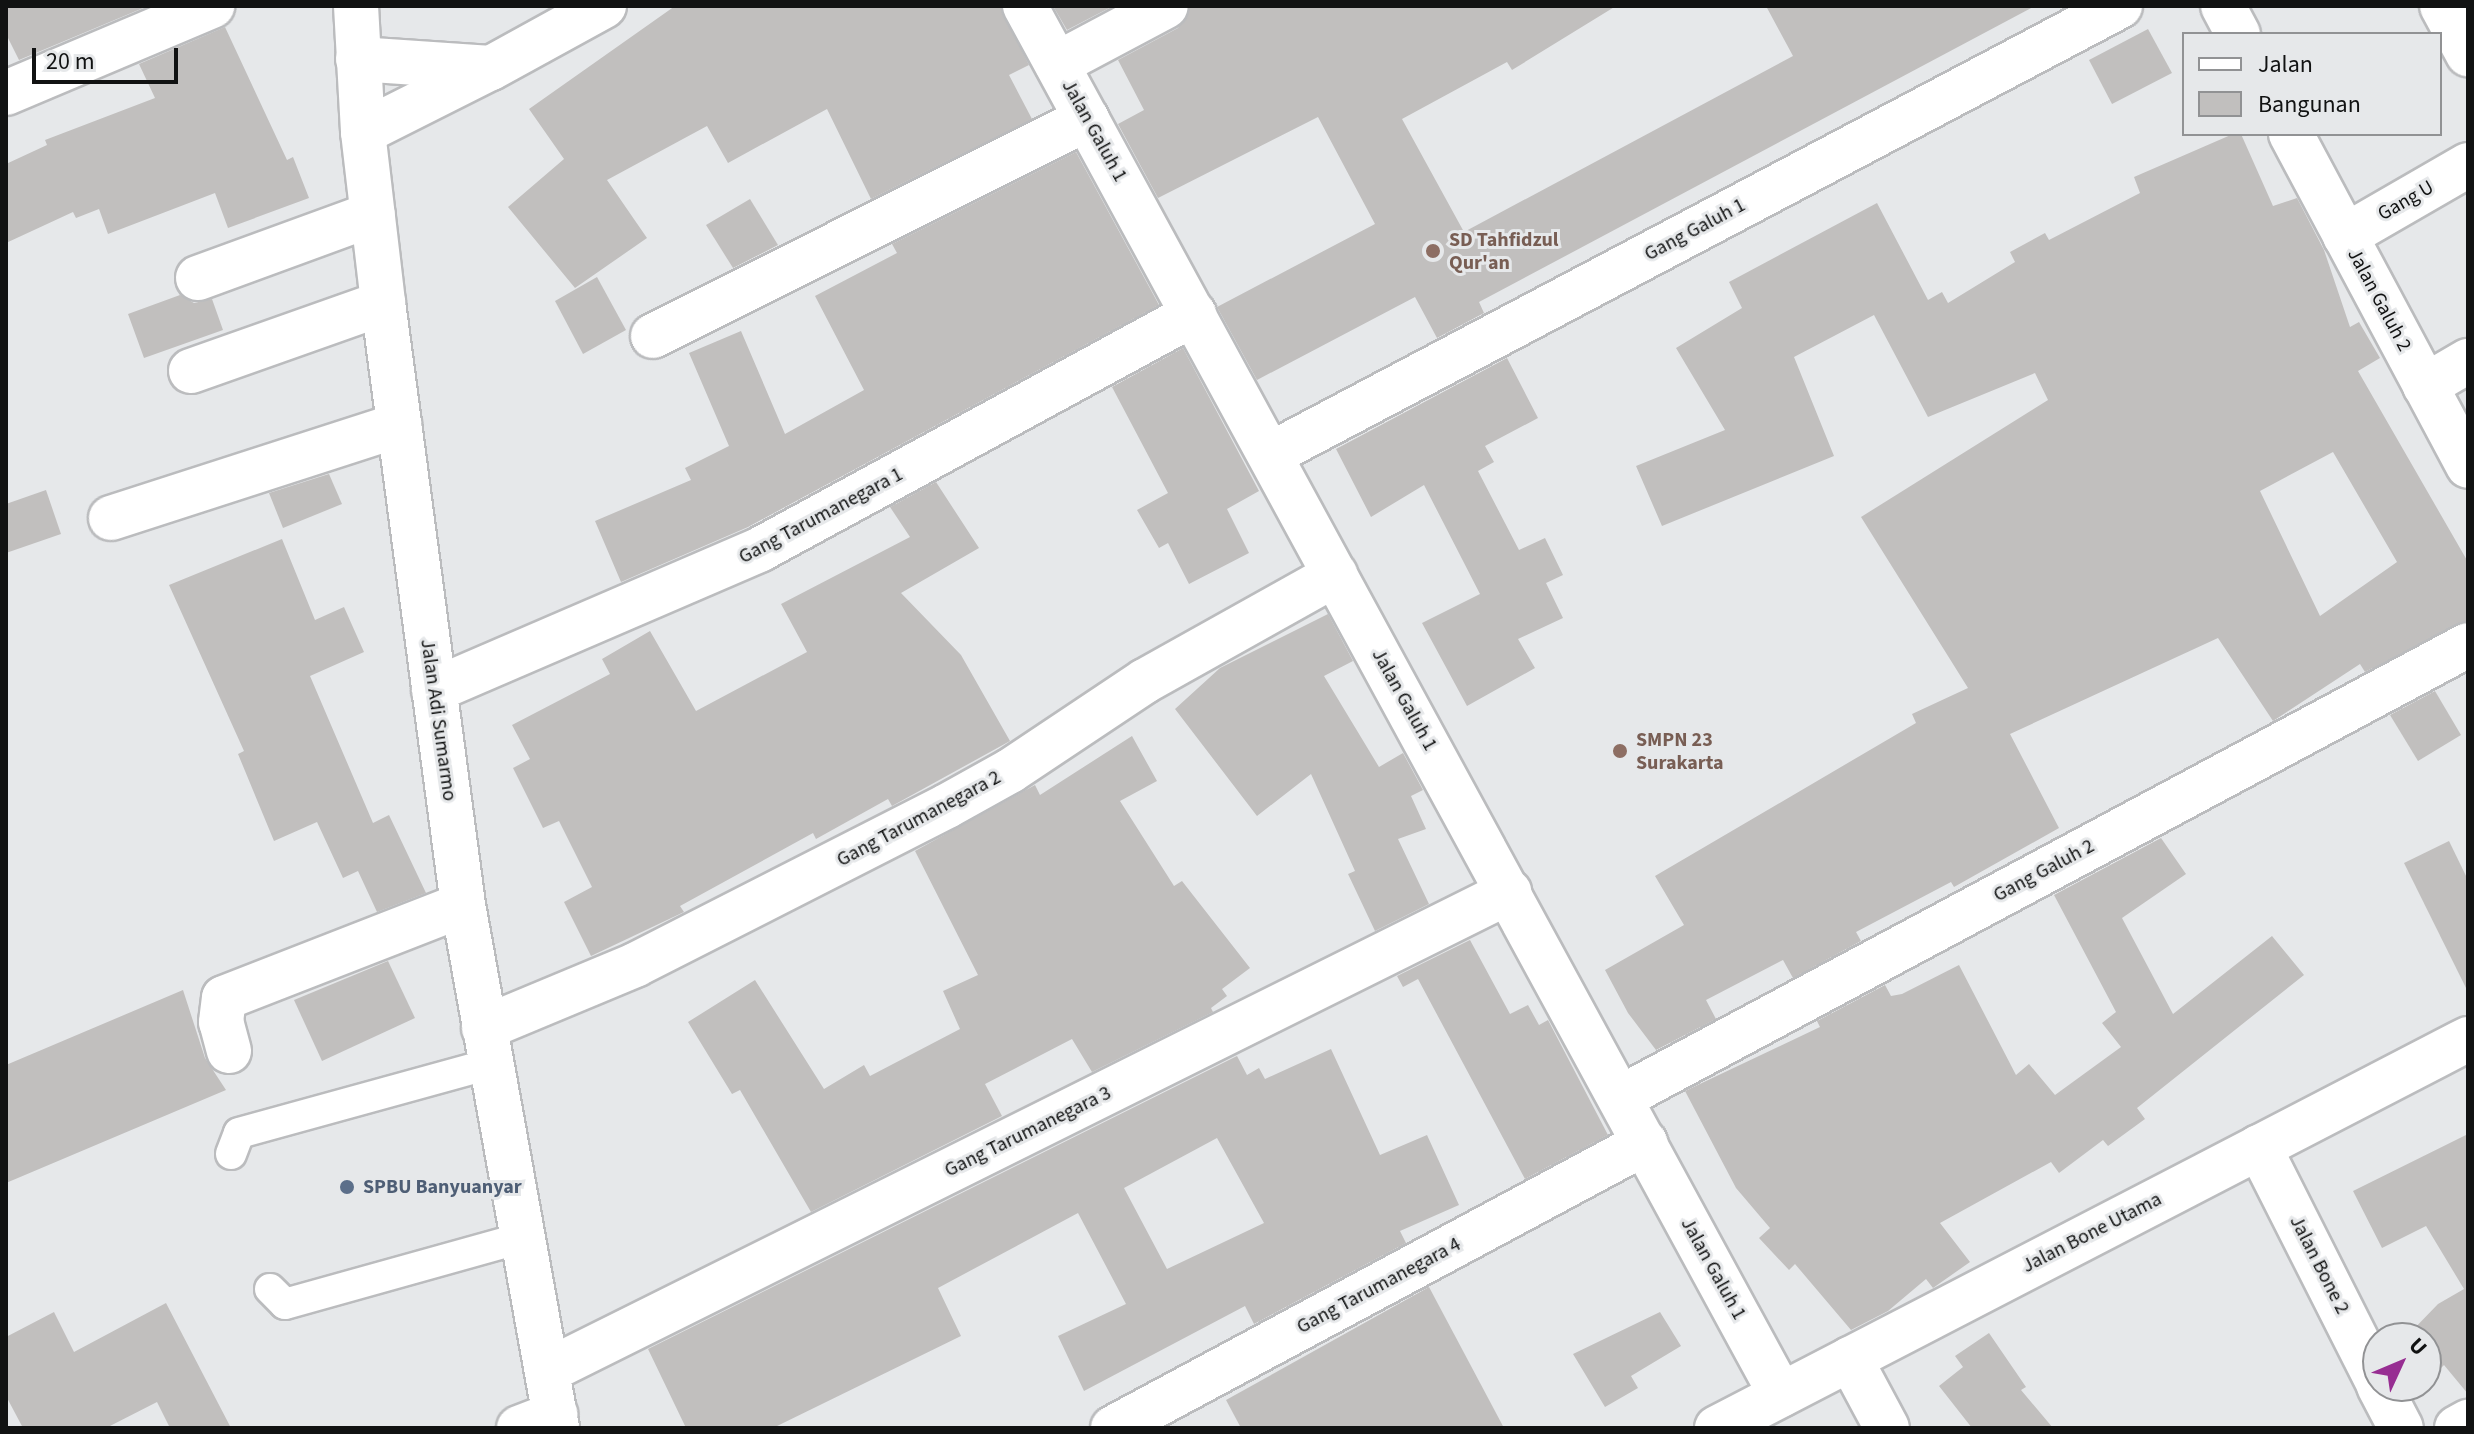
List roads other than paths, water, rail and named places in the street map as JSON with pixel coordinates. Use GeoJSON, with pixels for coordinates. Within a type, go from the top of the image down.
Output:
{"type":"FeatureCollection","features":[{"type":"Feature","properties":{"kind":"street"},"geometry":{"type":"LineString","coordinates":[[6,93],[212,6]]}},
{"type":"Feature","properties":{"kind":"street","name":"Jalan Adi Sumarmo"},"geometry":{"type":"LineString","coordinates":[[356,6],[363,132],[434,690],[463,905],[547,1371],[544,1423]]}},
{"type":"Feature","properties":{"kind":"street"},"geometry":{"type":"LineString","coordinates":[[363,132],[491,68],[604,6]]}},
{"type":"Feature","properties":{"kind":"street","name":"Jalan Galuh 1"},"geometry":{"type":"LineString","coordinates":[[1025,6],[1781,1395]]}},
{"type":"Feature","properties":{"kind":"street"},"geometry":{"type":"LineString","coordinates":[[1057,64],[1166,6]]}},
{"type":"Feature","properties":{"kind":"street","name":"Gang Galuh 1"},"geometry":{"type":"LineString","coordinates":[[1271,454],[2120,6]]}},
{"type":"Feature","properties":{"kind":"street"},"geometry":{"type":"LineString","coordinates":[[2223,6],[2237,32]]}},
{"type":"Feature","properties":{"kind":"street"},"geometry":{"type":"LineString","coordinates":[[2442,6],[2468,54]]}},
{"type":"Feature","properties":{"kind":"street"},"geometry":{"type":"LineString","coordinates":[[358,59],[491,68]]}},
{"type":"Feature","properties":{"kind":"street"},"geometry":{"type":"LineString","coordinates":[[653,336],[1087,119]]}},
{"type":"Feature","properties":{"kind":"street","name":"Jalan Galuh 2"},"geometry":{"type":"LineString","coordinates":[[2292,136],[2468,466]]}},
{"type":"Feature","properties":{"kind":"street","name":"Gang U"},"geometry":{"type":"LineString","coordinates":[[2345,236],[2468,165]]}},
{"type":"Feature","properties":{"kind":"street"},"geometry":{"type":"LineString","coordinates":[[198,278],[373,214]]}},
{"type":"Feature","properties":{"kind":"street"},"geometry":{"type":"LineString","coordinates":[[191,371],[383,303]]}},
{"type":"Feature","properties":{"kind":"street","name":"Gang Tarumanegara 1"},"geometry":{"type":"LineString","coordinates":[[434,690],[759,550],[1194,314]]}},
{"type":"Feature","properties":{"kind":"street"},"geometry":{"type":"LineString","coordinates":[[2425,386],[2468,361]]}},
{"type":"Feature","properties":{"kind":"street"},"geometry":{"type":"LineString","coordinates":[[111,518],[399,425]]}},
{"type":"Feature","properties":{"kind":"street","name":"Gang Tarumanegara 2"},"geometry":{"type":"LineString","coordinates":[[487,1046],[635,965],[947,806],[1145,681],[1335,575]]}},
{"type":"Feature","properties":{"kind":"street","name":"Gang Galuh 2"},"geometry":{"type":"LineString","coordinates":[[1620,1098],[2468,645]]}},
{"type":"Feature","properties":{"kind":"street","name":"Gang Tarumanegara 3"},"geometry":{"type":"LineString","coordinates":[[547,1371],[1509,892]]}},
{"type":"Feature","properties":{"kind":"street"},"geometry":{"type":"LineString","coordinates":[[229,1051],[221,1022],[224,998],[463,905]]}},
{"type":"Feature","properties":{"kind":"street","name":"Jalan Bone Utama"},"geometry":{"type":"LineString","coordinates":[[1717,1428],[2468,1039]]}},
{"type":"Feature","properties":{"kind":"street","name":"Gang Tarumanegara 4"},"geometry":{"type":"LineString","coordinates":[[1113,1428],[1645,1143]]}},
{"type":"Feature","properties":{"kind":"street","name":"Jalan Bone 2"},"geometry":{"type":"LineString","coordinates":[[2259,1147],[2362,1351]]}},
{"type":"Feature","properties":{"kind":"street"},"geometry":{"type":"LineString","coordinates":[[1850,1359],[1887,1428]]}},
{"type":"Feature","properties":{"kind":"street","name":"Jalan Bone 2"},"geometry":{"type":"LineString","coordinates":[[2388,1402],[2401,1428]]}},
{"type":"Feature","properties":{"kind":"street"},"geometry":{"type":"LineString","coordinates":[[2457,1428],[2468,1422]]}},
{"type":"Feature","properties":{"kind":"lane"},"geometry":{"type":"LineString","coordinates":[[231,1154],[239,1133],[487,1046]]}},
{"type":"Feature","properties":{"kind":"lane"},"geometry":{"type":"LineString","coordinates":[[270,1289],[285,1304],[522,1238]]}},
{"type":"Feature","properties":{"kind":"place","name":"SD Tahfidzul Qur'an"},"geometry":{"type":"Point","coordinates":[1433,251]}},
{"type":"Feature","properties":{"kind":"place","name":"SMPN 23 Surakarta"},"geometry":{"type":"Point","coordinates":[1620,751]}},
{"type":"Feature","properties":{"kind":"place","name":"SPBU Banyuanyar"},"geometry":{"type":"Point","coordinates":[347,1187]}}]}
